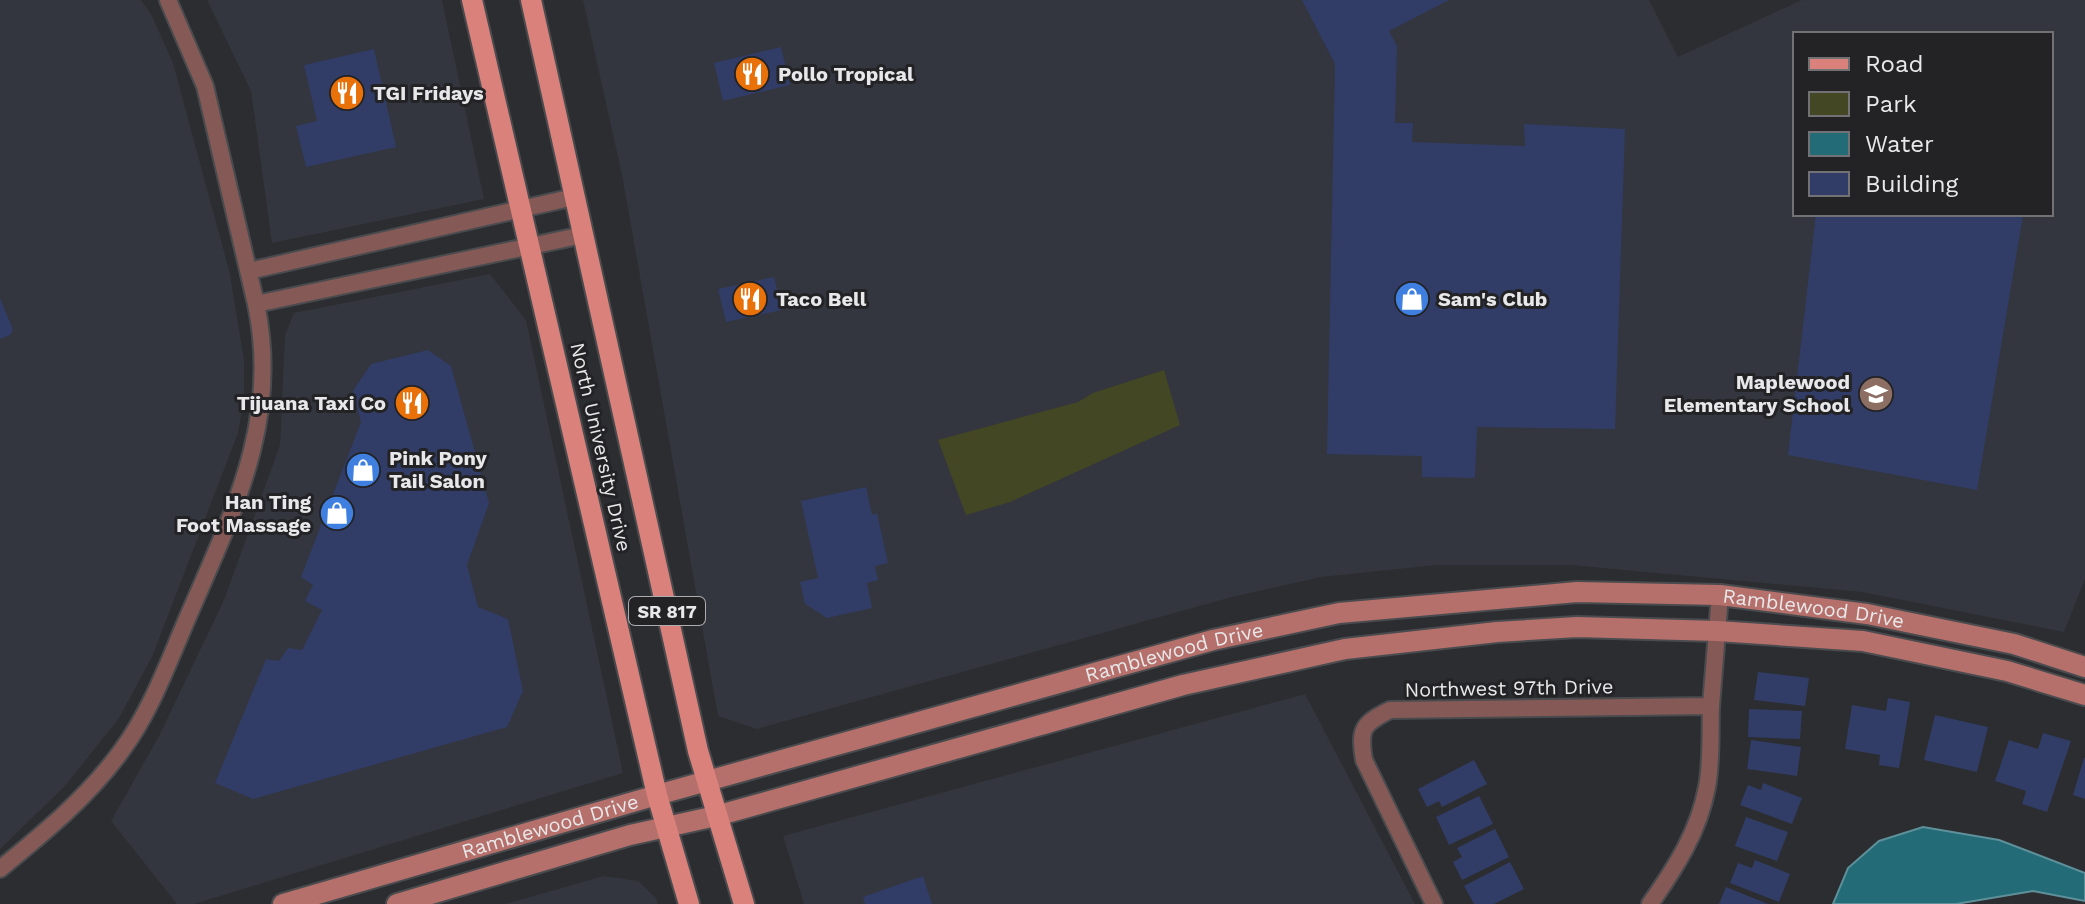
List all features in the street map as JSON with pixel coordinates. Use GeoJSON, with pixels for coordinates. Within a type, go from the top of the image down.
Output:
{"type":"FeatureCollection","features":[{"type":"Feature","properties":{"kind":"main road","name":"North University Drive"},"geometry":{"type":"LineString","coordinates":[[472,0],[657,795],[689,904]]}},
{"type":"Feature","properties":{"kind":"main road","name":"North University Drive"},"geometry":{"type":"LineString","coordinates":[[531,0],[707,782],[744,904]]}},
{"type":"Feature","properties":{"kind":"street"},"geometry":{"type":"LineString","coordinates":[[0,869],[51,826],[104,772],[136,729],[156,690],[240,495],[260,423],[263,378],[260,323],[249,271],[205,86],[168,0]]}},
{"type":"Feature","properties":{"kind":"street"},"geometry":{"type":"LineString","coordinates":[[249,271],[574,197]]}},
{"type":"Feature","properties":{"kind":"street"},"geometry":{"type":"LineString","coordinates":[[256,304],[583,235]]}},
{"type":"Feature","properties":{"kind":"street","name":"Ramblewood Drive"},"geometry":{"type":"LineString","coordinates":[[283,904],[657,795],[1213,640],[1339,613],[1577,592],[1720,595],[1867,614],[2014,644],[2085,667]]}},
{"type":"Feature","properties":{"kind":"street"},"geometry":{"type":"LineString","coordinates":[[1650,904],[1675,869],[1695,830],[1707,785],[1720,595]]}},
{"type":"Feature","properties":{"kind":"street","name":"Ramblewood Drive"},"geometry":{"type":"LineString","coordinates":[[397,904],[665,826],[716,816],[1183,685],[1345,649],[1497,632],[1577,627],[1717,631],[1863,641],[2007,671],[2085,695]]}},
{"type":"Feature","properties":{"kind":"street","name":"Northwest 97th Drive"},"geometry":{"type":"LineString","coordinates":[[1434,904],[1364,760],[1360,736],[1369,720],[1390,710],[1711,706]]}},
{"type":"Feature","properties":{"kind":"shaded area"},"geometry":{"type":"Polygon","coordinates":[[[0,0],[141,0],[151,14],[173,63],[230,274],[244,361],[244,398],[238,433],[152,657],[119,718],[65,786],[0,849],[0,0]]]}},
{"type":"Feature","properties":{"kind":"shaded area"},"geometry":{"type":"Polygon","coordinates":[[[207,0],[442,0],[484,199],[272,243],[251,91],[207,0]]]}},
{"type":"Feature","properties":{"kind":"shaded area"},"geometry":{"type":"Polygon","coordinates":[[[583,0],[1649,0],[1678,57],[1802,0],[2085,0],[2085,579],[2064,632],[1862,592],[1571,565],[1437,565],[1321,577],[1232,597],[757,729],[718,716],[622,175],[583,0]]]}},
{"type":"Feature","properties":{"kind":"shaded area"},"geometry":{"type":"Polygon","coordinates":[[[490,274],[526,320],[623,773],[194,904],[177,904],[111,821],[159,736],[224,600],[280,445],[285,335],[294,313],[490,274]]]}},
{"type":"Feature","properties":{"kind":"shaded area"},"geometry":{"type":"Polygon","coordinates":[[[1305,694],[1415,904],[804,904],[783,836],[1305,694]]]}},
{"type":"Feature","properties":{"kind":"shaded area"},"geometry":{"type":"Polygon","coordinates":[[[604,876],[638,881],[656,898],[658,904],[505,904],[604,876]]]}},
{"type":"Feature","properties":{"kind":"green space"},"geometry":{"type":"Polygon","coordinates":[[[1164,370],[1180,425],[1010,502],[966,515],[938,440],[1078,402],[1093,393],[1164,370]]]}},
{"type":"Feature","properties":{"kind":"water"},"geometry":{"type":"Polygon","coordinates":[[[1923,827],[1999,840],[2085,873],[2085,901],[2033,891],[1956,904],[1833,904],[1848,868],[1879,841],[1923,827]]]}},
{"type":"Feature","properties":{"kind":"building"},"geometry":{"type":"Polygon","coordinates":[[[1302,0],[1449,0],[1389,31],[1397,46],[1395,123],[1413,123],[1412,142],[1525,146],[1524,124],[1625,129],[1615,429],[1477,427],[1475,478],[1422,477],[1422,456],[1327,454],[1335,64],[1302,0]]]}},
{"type":"Feature","properties":{"kind":"building","name":"Pollo Tropical"},"geometry":{"type":"Polygon","coordinates":[[[781,47],[790,85],[723,101],[714,63],[781,47]]]}},
{"type":"Feature","properties":{"kind":"building","name":"TGI Fridays"},"geometry":{"type":"Polygon","coordinates":[[[374,49],[396,147],[306,167],[296,126],[317,121],[304,65],[374,49]]]}},
{"type":"Feature","properties":{"kind":"building"},"geometry":{"type":"Polygon","coordinates":[[[1816,216],[2023,216],[1977,490],[1788,455],[1816,216]]]}},
{"type":"Feature","properties":{"kind":"building","name":"Taco Bell"},"geometry":{"type":"Polygon","coordinates":[[[774,277],[782,310],[726,322],[718,289],[774,277]]]}},
{"type":"Feature","properties":{"kind":"building"},"geometry":{"type":"Polygon","coordinates":[[[0,298],[13,330],[10,335],[0,339],[0,298]]]}},
{"type":"Feature","properties":{"kind":"building"},"geometry":{"type":"Polygon","coordinates":[[[428,350],[451,366],[489,503],[467,565],[478,607],[508,619],[523,691],[507,727],[253,799],[215,783],[266,659],[279,661],[288,648],[302,650],[322,610],[305,601],[313,585],[301,577],[361,422],[353,391],[371,364],[428,350]]]}},
{"type":"Feature","properties":{"kind":"building"},"geometry":{"type":"Polygon","coordinates":[[[866,487],[872,515],[877,513],[888,563],[875,566],[878,580],[867,583],[872,608],[827,618],[805,604],[800,582],[818,578],[801,501],[866,487]]]}},
{"type":"Feature","properties":{"kind":"building"},"geometry":{"type":"Polygon","coordinates":[[[1758,672],[1809,678],[1805,706],[1754,700],[1758,672]]]}},
{"type":"Feature","properties":{"kind":"building"},"geometry":{"type":"Polygon","coordinates":[[[1888,698],[1910,702],[1899,768],[1879,765],[1880,755],[1845,749],[1852,705],[1886,711],[1888,698]]]}},
{"type":"Feature","properties":{"kind":"building"},"geometry":{"type":"Polygon","coordinates":[[[1749,709],[1802,711],[1800,739],[1748,737],[1749,709]]]}},
{"type":"Feature","properties":{"kind":"building"},"geometry":{"type":"Polygon","coordinates":[[[1935,715],[1988,727],[1977,772],[1924,760],[1935,715]]]}},
{"type":"Feature","properties":{"kind":"building"},"geometry":{"type":"Polygon","coordinates":[[[2043,733],[2071,741],[2047,812],[2022,804],[2026,791],[1995,781],[2009,740],[2038,749],[2043,733]]]}},
{"type":"Feature","properties":{"kind":"building"},"geometry":{"type":"Polygon","coordinates":[[[1751,740],[1801,747],[1797,776],[1747,769],[1751,740]]]}},
{"type":"Feature","properties":{"kind":"building"},"geometry":{"type":"Polygon","coordinates":[[[2085,758],[2085,799],[2073,795],[2085,758]]]}},
{"type":"Feature","properties":{"kind":"building"},"geometry":{"type":"Polygon","coordinates":[[[1474,760],[1487,784],[1442,807],[1439,801],[1427,807],[1418,789],[1474,760]]]}},
{"type":"Feature","properties":{"kind":"building"},"geometry":{"type":"Polygon","coordinates":[[[1763,783],[1802,798],[1792,824],[1740,805],[1748,785],[1761,790],[1763,783]]]}},
{"type":"Feature","properties":{"kind":"building"},"geometry":{"type":"Polygon","coordinates":[[[1479,796],[1493,824],[1449,845],[1436,817],[1479,796]]]}},
{"type":"Feature","properties":{"kind":"building"},"geometry":{"type":"Polygon","coordinates":[[[1746,817],[1788,832],[1777,861],[1735,846],[1746,817]]]}},
{"type":"Feature","properties":{"kind":"building"},"geometry":{"type":"Polygon","coordinates":[[[1495,829],[1509,857],[1462,880],[1453,862],[1462,857],[1457,848],[1495,829]]]}},
{"type":"Feature","properties":{"kind":"building"},"geometry":{"type":"Polygon","coordinates":[[[1755,860],[1790,874],[1779,902],[1730,883],[1738,863],[1752,868],[1755,860]]]}},
{"type":"Feature","properties":{"kind":"building"},"geometry":{"type":"Polygon","coordinates":[[[1510,862],[1524,889],[1494,904],[1474,904],[1464,886],[1510,862]]]}},
{"type":"Feature","properties":{"kind":"building"},"geometry":{"type":"Polygon","coordinates":[[[923,876],[932,904],[865,904],[863,897],[923,876]]]}},
{"type":"Feature","properties":{"kind":"building"},"geometry":{"type":"Polygon","coordinates":[[[1726,887],[1768,904],[1719,904],[1726,887]]]}},
{"type":"Feature","properties":{"kind":"place","name":"Pollo Tropical"},"geometry":{"type":"Point","coordinates":[752,74]}},
{"type":"Feature","properties":{"kind":"place","name":"TGI Fridays"},"geometry":{"type":"Point","coordinates":[347,93]}},
{"type":"Feature","properties":{"kind":"place","name":"Taco Bell"},"geometry":{"type":"Point","coordinates":[750,299]}},
{"type":"Feature","properties":{"kind":"place","name":"Sam's Club"},"geometry":{"type":"Point","coordinates":[1412,299]}},
{"type":"Feature","properties":{"kind":"place","name":"Maplewood Elementary School"},"geometry":{"type":"Point","coordinates":[1876,394]}},
{"type":"Feature","properties":{"kind":"place","name":"Tijuana Taxi Co"},"geometry":{"type":"Point","coordinates":[412,403]}},
{"type":"Feature","properties":{"kind":"place","name":"Pink Pony Tail Salon"},"geometry":{"type":"Point","coordinates":[363,470]}},
{"type":"Feature","properties":{"kind":"place","name":"Han Ting Foot Massage"},"geometry":{"type":"Point","coordinates":[337,513]}}]}
